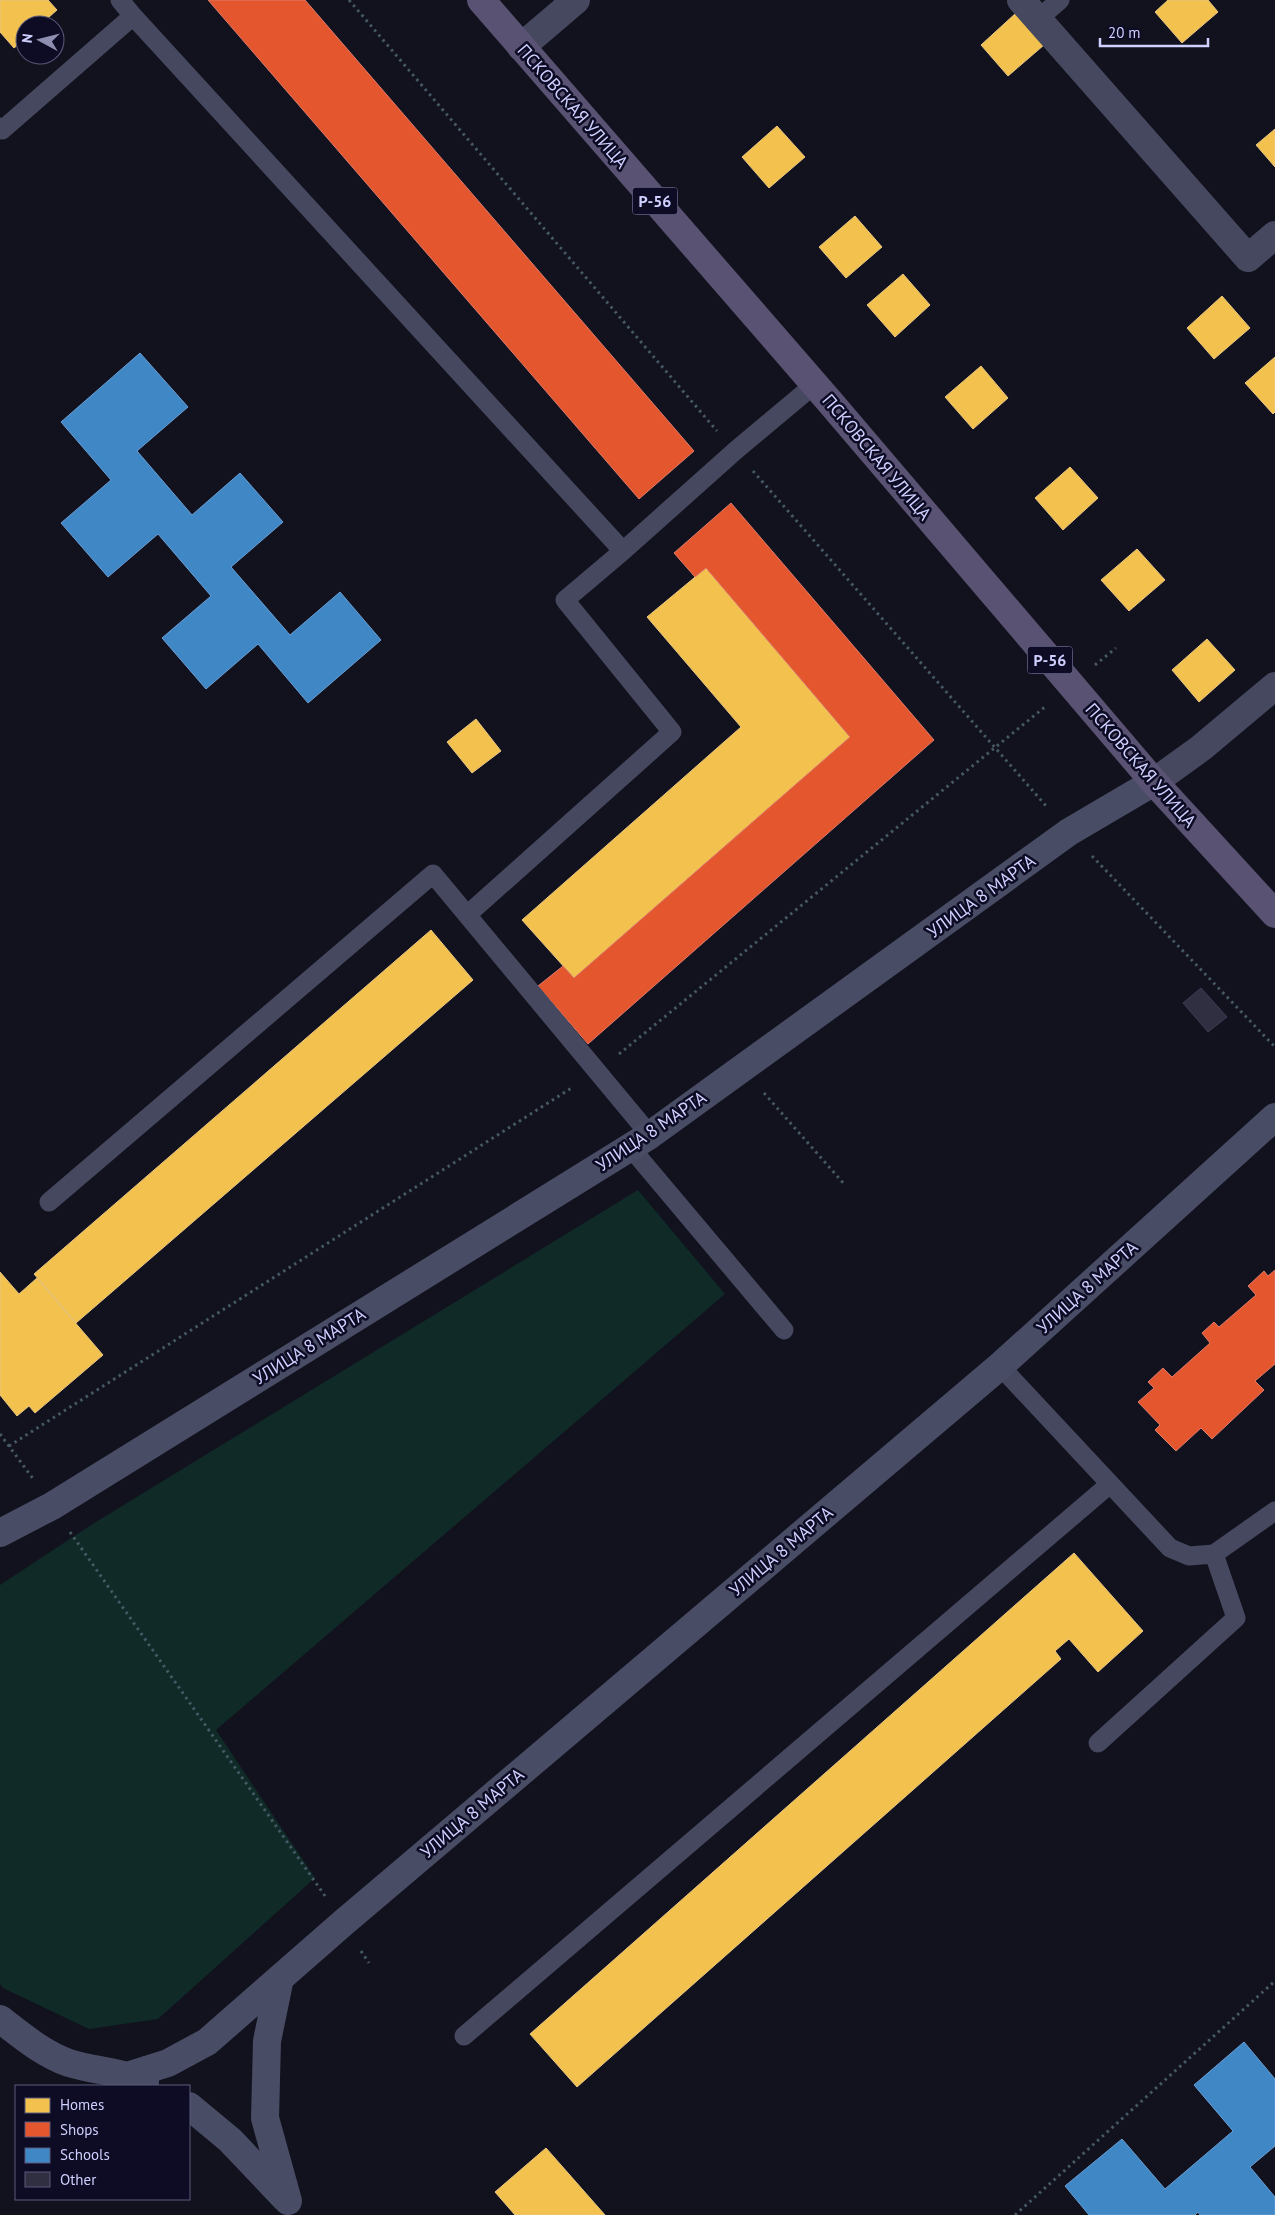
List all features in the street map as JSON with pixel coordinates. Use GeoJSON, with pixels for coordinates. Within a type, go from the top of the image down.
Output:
{"type":"FeatureCollection","features":[{"type":"Feature","properties":{"kind":"main road","name":"ПСКОВСКАЯ УЛИЦА"},"geometry":{"type":"LineString","coordinates":[[481,0],[815,384],[1154,782],[1275,914]]}},
{"type":"Feature","properties":{"kind":"main road","name":"УЛИЦА 8 МАРТА"},"geometry":{"type":"LineString","coordinates":[[0,1534],[52,1506],[640,1141],[1069,832],[1154,782]]}},
{"type":"Feature","properties":{"kind":"main road","name":"УЛИЦА 8 МАРТА"},"geometry":{"type":"LineString","coordinates":[[141,2081],[168,2063],[207,2042],[343,1923],[1000,1366],[1275,1117]]}},
{"type":"Feature","properties":{"kind":"main road"},"geometry":{"type":"LineString","coordinates":[[280,1978],[267,2040],[265,2118],[292,2208]]}},
{"type":"Feature","properties":{"kind":"main road"},"geometry":{"type":"LineString","coordinates":[[0,2019],[32,2044],[69,2062],[141,2081]]}},
{"type":"Feature","properties":{"kind":"main road"},"geometry":{"type":"LineString","coordinates":[[190,2107],[230,2140],[292,2208]]}},
{"type":"Feature","properties":{"kind":"street"},"geometry":{"type":"LineString","coordinates":[[521,47],[576,0]]}},
{"type":"Feature","properties":{"kind":"street"},"geometry":{"type":"LineString","coordinates":[[1030,9],[1248,258],[1275,235]]}},
{"type":"Feature","properties":{"kind":"street","name":"УЛИЦА 8 МАРТА"},"geometry":{"type":"LineString","coordinates":[[1154,782],[1201,748],[1275,686]]}},
{"type":"Feature","properties":{"kind":"lane"},"geometry":{"type":"LineString","coordinates":[[120,0],[623,552]]}},
{"type":"Feature","properties":{"kind":"lane"},"geometry":{"type":"LineString","coordinates":[[1030,9],[1060,0]]}},
{"type":"Feature","properties":{"kind":"lane"},"geometry":{"type":"LineString","coordinates":[[1,130],[133,16]]}},
{"type":"Feature","properties":{"kind":"lane"},"geometry":{"type":"LineString","coordinates":[[467,915],[672,732],[565,600],[623,552],[735,451],[815,384]]}},
{"type":"Feature","properties":{"kind":"lane"},"geometry":{"type":"LineString","coordinates":[[49,1202],[432,874],[467,915],[784,1330]]}},
{"type":"Feature","properties":{"kind":"lane"},"geometry":{"type":"LineString","coordinates":[[1000,1366],[1170,1548],[1189,1556],[1214,1554],[1275,1510]]}},
{"type":"Feature","properties":{"kind":"lane"},"geometry":{"type":"LineString","coordinates":[[464,2036],[1110,1484]]}},
{"type":"Feature","properties":{"kind":"lane"},"geometry":{"type":"LineString","coordinates":[[1098,1743],[1236,1618],[1214,1554]]}},
{"type":"Feature","properties":{"kind":"path"},"geometry":{"type":"LineString","coordinates":[[349,0],[735,451],[987,741],[1069,832],[1275,1047]]}},
{"type":"Feature","properties":{"kind":"path"},"geometry":{"type":"LineString","coordinates":[[742,1068],[845,1185]]}},
{"type":"Feature","properties":{"kind":"path"},"geometry":{"type":"LineString","coordinates":[[0,1434],[343,1923],[369,1963]]}},
{"type":"Feature","properties":{"kind":"path"},"geometry":{"type":"LineString","coordinates":[[1015,2215],[1275,1981]]}},
{"type":"Feature","properties":{"kind":"green space"},"geometry":{"type":"Polygon","coordinates":[[[638,1190],[725,1294],[216,1730],[315,1878],[158,2019],[89,2029],[3,1988],[0,1984],[0,1585],[91,1525],[638,1190]]]}},
{"type":"Feature","properties":{"kind":"building: Homes"},"geometry":{"type":"Polygon","coordinates":[[[0,0],[48,0],[57,10],[51,15],[15,15],[14,48],[0,32],[0,0]]]}},
{"type":"Feature","properties":{"kind":"building: Homes"},"geometry":{"type":"Polygon","coordinates":[[[1168,0],[1208,0],[1218,12],[1182,43],[1155,12],[1168,0]]]}},
{"type":"Feature","properties":{"kind":"building: Homes"},"geometry":{"type":"Polygon","coordinates":[[[1016,13],[1044,45],[1008,76],[981,45],[1016,13]]]}},
{"type":"Feature","properties":{"kind":"building: Homes"},"geometry":{"type":"Polygon","coordinates":[[[777,126],[805,157],[769,188],[742,157],[777,126]]]}},
{"type":"Feature","properties":{"kind":"building: Homes"},"geometry":{"type":"Polygon","coordinates":[[[1275,129],[1275,167],[1256,145],[1275,129]]]}},
{"type":"Feature","properties":{"kind":"building: Homes"},"geometry":{"type":"Polygon","coordinates":[[[855,216],[882,247],[846,278],[819,247],[855,216]]]}},
{"type":"Feature","properties":{"kind":"building: Homes"},"geometry":{"type":"Polygon","coordinates":[[[903,274],[930,305],[895,337],[867,305],[903,274]]]}},
{"type":"Feature","properties":{"kind":"building: Homes"},"geometry":{"type":"Polygon","coordinates":[[[1222,296],[1250,328],[1214,359],[1187,328],[1222,296]]]}},
{"type":"Feature","properties":{"kind":"building: Homes"},"geometry":{"type":"Polygon","coordinates":[[[1275,357],[1275,412],[1273,414],[1245,383],[1275,357]]]}},
{"type":"Feature","properties":{"kind":"building: Homes"},"geometry":{"type":"Polygon","coordinates":[[[981,366],[1008,398],[973,429],[945,397],[981,366]]]}},
{"type":"Feature","properties":{"kind":"building: Homes"},"geometry":{"type":"Polygon","coordinates":[[[1070,467],[1098,498],[1063,530],[1035,498],[1070,467]]]}},
{"type":"Feature","properties":{"kind":"building: Homes"},"geometry":{"type":"Polygon","coordinates":[[[1137,549],[1165,580],[1129,611],[1101,580],[1137,549]]]}},
{"type":"Feature","properties":{"kind":"building: Homes"},"geometry":{"type":"Polygon","coordinates":[[[706,568],[850,737],[574,978],[522,920],[741,727],[647,617],[706,568]]]}},
{"type":"Feature","properties":{"kind":"building: Homes"},"geometry":{"type":"Polygon","coordinates":[[[1207,639],[1235,670],[1199,702],[1172,670],[1207,639]]]}},
{"type":"Feature","properties":{"kind":"building: Homes"},"geometry":{"type":"Polygon","coordinates":[[[476,719],[501,751],[472,773],[447,742],[476,719]]]}},
{"type":"Feature","properties":{"kind":"building: Homes"},"geometry":{"type":"Polygon","coordinates":[[[431,930],[473,980],[76,1323],[34,1274],[431,930]]]}},
{"type":"Feature","properties":{"kind":"building: Homes"},"geometry":{"type":"Polygon","coordinates":[[[0,1272],[19,1294],[37,1278],[103,1355],[35,1413],[29,1406],[17,1416],[0,1395],[0,1272]]]}},
{"type":"Feature","properties":{"kind":"building: Homes"},"geometry":{"type":"Polygon","coordinates":[[[1074,1553],[1143,1631],[1098,1672],[1069,1639],[1055,1651],[1061,1659],[577,2087],[530,2034],[1074,1553]]]}},
{"type":"Feature","properties":{"kind":"building: Homes"},"geometry":{"type":"Polygon","coordinates":[[[546,2148],[605,2215],[515,2215],[495,2192],[546,2148]]]}},
{"type":"Feature","properties":{"kind":"building: Shops"},"geometry":{"type":"Polygon","coordinates":[[[208,0],[305,0],[694,451],[639,499],[208,0]]]}},
{"type":"Feature","properties":{"kind":"building: Shops"},"geometry":{"type":"Polygon","coordinates":[[[731,503],[934,740],[588,1044],[538,986],[563,966],[574,978],[850,737],[706,568],[695,577],[674,553],[731,503]]]}},
{"type":"Feature","properties":{"kind":"building: Shops"},"geometry":{"type":"Polygon","coordinates":[[[1275,1270],[1275,1364],[1255,1381],[1264,1390],[1212,1439],[1201,1428],[1176,1451],[1155,1430],[1160,1425],[1138,1402],[1154,1388],[1148,1382],[1163,1368],[1172,1377],[1210,1343],[1202,1333],[1214,1322],[1219,1327],[1256,1295],[1248,1286],[1264,1271],[1268,1276],[1275,1270]]]}},
{"type":"Feature","properties":{"kind":"building: Schools"},"geometry":{"type":"Polygon","coordinates":[[[140,353],[188,407],[137,451],[192,515],[240,473],[283,522],[231,567],[290,635],[340,592],[381,640],[308,703],[258,644],[206,689],[162,638],[211,596],[158,534],[108,577],[61,523],[111,480],[61,422],[140,353]]]}},
{"type":"Feature","properties":{"kind":"building: Schools"},"geometry":{"type":"Polygon","coordinates":[[[1244,2042],[1275,2079],[1275,2146],[1250,2167],[1275,2197],[1275,2215],[1200,2215],[1198,2212],[1195,2215],[1089,2215],[1065,2186],[1122,2139],[1165,2189],[1233,2131],[1194,2085],[1244,2042]]]}},
{"type":"Feature","properties":{"kind":"building: Other"},"geometry":{"type":"Polygon","coordinates":[[[1201,988],[1227,1017],[1208,1032],[1183,1003],[1201,988]]]}}]}
